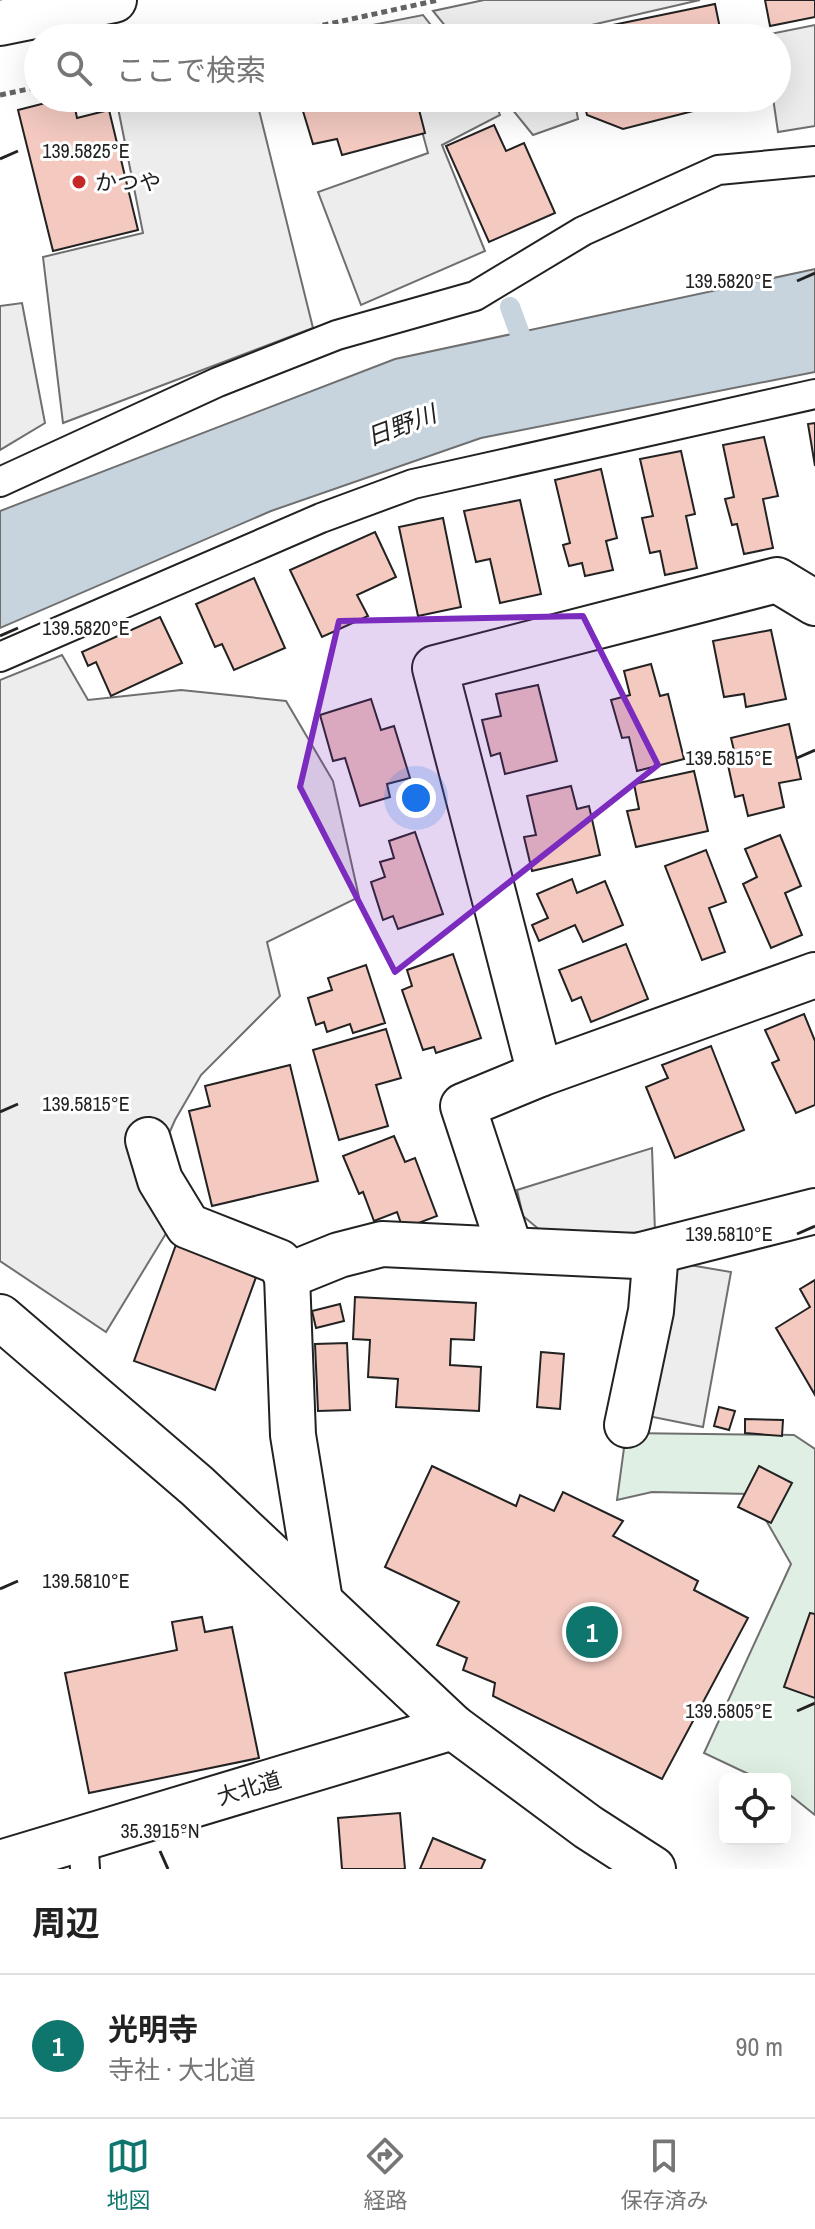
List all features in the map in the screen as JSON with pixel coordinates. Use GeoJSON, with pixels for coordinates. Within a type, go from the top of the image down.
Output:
{"type":"FeatureCollection","features":[{"type":"Feature","properties":{"kind":"street"},"geometry":{"type":"LineString","coordinates":[[0,23],[114,0]]}},
{"type":"Feature","properties":{"kind":"street"},"geometry":{"type":"LineString","coordinates":[[540,1074],[435,668],[777,580],[815,603]]}},
{"type":"Feature","properties":{"kind":"street"},"geometry":{"type":"LineString","coordinates":[[510,1249],[463,1106],[540,1074],[815,975]]}},
{"type":"Feature","properties":{"kind":"street"},"geometry":{"type":"LineString","coordinates":[[148,1140],[160,1180],[188,1226],[279,1262],[287,1276],[293,1435],[320,1601]]}},
{"type":"Feature","properties":{"kind":"street"},"geometry":{"type":"LineString","coordinates":[[287,1276],[339,1255],[382,1244],[637,1256],[815,1211]]}},
{"type":"Feature","properties":{"kind":"street"},"geometry":{"type":"LineString","coordinates":[[627,1425],[651,1311],[656,1252]]}},
{"type":"Feature","properties":{"kind":"street"},"geometry":{"type":"LineString","coordinates":[[0,1317],[197,1486],[453,1727],[588,1827],[653,1869]]}},
{"type":"Feature","properties":{"kind":"street","name":"大北道"},"geometry":{"type":"LineString","coordinates":[[0,1863],[79,1849],[453,1727]]}},
{"type":"Feature","properties":{"kind":"street"},"geometry":{"type":"LineString","coordinates":[[0,1831],[79,1849]]}},
{"type":"Feature","properties":{"kind":"lane"},"geometry":{"type":"LineString","coordinates":[[0,482],[218,382],[337,335],[475,296],[583,231],[718,170],[815,161]]}},
{"type":"Feature","properties":{"kind":"lane"},"geometry":{"type":"LineString","coordinates":[[0,657],[321,518],[413,484],[815,394]]}},
{"type":"Feature","properties":{"kind":"path"},"geometry":{"type":"LineString","coordinates":[[328,24],[439,0]]}},
{"type":"Feature","properties":{"kind":"path"},"geometry":{"type":"LineString","coordinates":[[0,95],[24,90]]}},
{"type":"Feature","properties":{"kind":"highlighted area"},"geometry":{"type":"Polygon","coordinates":[[[583,616],[658,765],[395,972],[300,787],[339,621],[583,616]]]}},
{"type":"Feature","properties":{"kind":"green space"},"geometry":{"type":"Polygon","coordinates":[[[626,1433],[794,1435],[815,1449],[815,1815],[791,1796],[791,1773],[746,1773],[704,1753],[791,1564],[751,1494],[652,1492],[617,1500],[626,1433]]]}},
{"type":"Feature","properties":{"kind":"shaded area"},"geometry":{"type":"Polygon","coordinates":[[[484,0],[700,0],[596,24],[444,24],[433,11],[484,0]]]}},
{"type":"Feature","properties":{"kind":"shaded area"},"geometry":{"type":"Polygon","coordinates":[[[423,15],[430,24],[377,24],[423,15]]]}},
{"type":"Feature","properties":{"kind":"shaded area"},"geometry":{"type":"Polygon","coordinates":[[[815,25],[815,126],[778,132],[775,112],[791,112],[791,30],[815,25]]]}},
{"type":"Feature","properties":{"kind":"shaded area"},"geometry":{"type":"Polygon","coordinates":[[[119,112],[259,112],[313,328],[63,423],[43,257],[143,233],[119,112]]]}},
{"type":"Feature","properties":{"kind":"shaded area"},"geometry":{"type":"Polygon","coordinates":[[[417,112],[499,112],[500,115],[442,145],[485,251],[361,305],[318,192],[428,153],[417,112]]]}},
{"type":"Feature","properties":{"kind":"shaded area"},"geometry":{"type":"Polygon","coordinates":[[[514,112],[577,112],[578,119],[533,135],[514,112]]]}},
{"type":"Feature","properties":{"kind":"shaded area"},"geometry":{"type":"Polygon","coordinates":[[[22,303],[45,423],[0,450],[0,306],[22,303]]]}},
{"type":"Feature","properties":{"kind":"shaded area"},"geometry":{"type":"Polygon","coordinates":[[[62,655],[88,700],[181,690],[286,701],[333,781],[359,897],[267,942],[280,996],[201,1075],[175,1120],[164,1145],[187,1199],[106,1332],[0,1261],[0,680],[62,655]]]}},
{"type":"Feature","properties":{"kind":"shaded area"},"geometry":{"type":"Polygon","coordinates":[[[652,1148],[655,1232],[547,1236],[523,1216],[517,1190],[652,1148]]]}},
{"type":"Feature","properties":{"kind":"shaded area"},"geometry":{"type":"Polygon","coordinates":[[[672,1262],[731,1272],[703,1427],[643,1415],[672,1262]]]}},
{"type":"Feature","properties":{"kind":"water","name":"日野川"},"geometry":{"type":"Polygon","coordinates":[[[815,269],[815,372],[481,438],[271,511],[0,628],[0,511],[395,359],[815,269]]]}},
{"type":"Feature","properties":{"kind":"building"},"geometry":{"type":"Polygon","coordinates":[[[765,0],[815,0],[815,17],[770,24],[765,0]]]}},
{"type":"Feature","properties":{"kind":"building"},"geometry":{"type":"Polygon","coordinates":[[[715,4],[719,24],[618,24],[715,4]]]}},
{"type":"Feature","properties":{"kind":"building"},"geometry":{"type":"Polygon","coordinates":[[[18,110],[76,112],[77,118],[109,112],[138,230],[53,251],[18,110]]]}},
{"type":"Feature","properties":{"kind":"building"},"geometry":{"type":"Polygon","coordinates":[[[303,112],[420,112],[425,133],[342,155],[337,139],[313,144],[303,112]]]}},
{"type":"Feature","properties":{"kind":"building"},"geometry":{"type":"Polygon","coordinates":[[[586,112],[689,112],[623,129],[587,115],[586,112]]]}},
{"type":"Feature","properties":{"kind":"building"},"geometry":{"type":"Polygon","coordinates":[[[494,125],[506,151],[524,143],[555,213],[489,242],[446,146],[494,125]]]}},
{"type":"Feature","properties":{"kind":"building"},"geometry":{"type":"Polygon","coordinates":[[[815,423],[815,466],[808,424],[815,423]]]}},
{"type":"Feature","properties":{"kind":"building"},"geometry":{"type":"Polygon","coordinates":[[[764,437],[778,496],[763,499],[773,548],[744,554],[737,524],[732,525],[725,499],[734,497],[723,445],[764,437]]]}},
{"type":"Feature","properties":{"kind":"building"},"geometry":{"type":"Polygon","coordinates":[[[681,451],[695,514],[686,516],[697,568],[665,575],[660,551],[650,553],[642,518],[653,516],[640,459],[681,451]]]}},
{"type":"Feature","properties":{"kind":"building"},"geometry":{"type":"Polygon","coordinates":[[[601,469],[617,538],[606,541],[613,570],[585,576],[582,563],[569,566],[563,545],[570,543],[555,480],[601,469]]]}},
{"type":"Feature","properties":{"kind":"building"},"geometry":{"type":"Polygon","coordinates":[[[520,500],[541,594],[500,603],[490,559],[476,562],[464,511],[520,500]]]}},
{"type":"Feature","properties":{"kind":"building"},"geometry":{"type":"Polygon","coordinates":[[[443,518],[461,607],[418,616],[399,527],[443,518]]]}},
{"type":"Feature","properties":{"kind":"building"},"geometry":{"type":"Polygon","coordinates":[[[375,532],[396,577],[357,595],[368,616],[322,637],[290,570],[375,532]]]}},
{"type":"Feature","properties":{"kind":"building"},"geometry":{"type":"Polygon","coordinates":[[[254,578],[285,648],[234,670],[222,644],[215,647],[196,604],[254,578]]]}},
{"type":"Feature","properties":{"kind":"building"},"geometry":{"type":"Polygon","coordinates":[[[160,617],[182,663],[111,696],[96,662],[88,666],[82,652],[160,617]]]}},
{"type":"Feature","properties":{"kind":"building"},"geometry":{"type":"Polygon","coordinates":[[[771,630],[786,699],[746,707],[744,694],[724,697],[713,641],[771,630]]]}},
{"type":"Feature","properties":{"kind":"building"},"geometry":{"type":"Polygon","coordinates":[[[651,664],[660,696],[668,694],[684,759],[637,771],[629,737],[622,738],[611,700],[630,695],[624,671],[651,664]]]}},
{"type":"Feature","properties":{"kind":"building"},"geometry":{"type":"Polygon","coordinates":[[[538,685],[557,761],[505,774],[500,753],[491,756],[482,720],[501,716],[496,694],[538,685]]]}},
{"type":"Feature","properties":{"kind":"building"},"geometry":{"type":"Polygon","coordinates":[[[371,699],[381,730],[394,726],[410,778],[387,784],[390,797],[360,806],[345,758],[333,761],[320,715],[371,699]]]}},
{"type":"Feature","properties":{"kind":"building"},"geometry":{"type":"Polygon","coordinates":[[[789,724],[801,779],[779,783],[784,807],[748,816],[743,795],[735,797],[728,765],[737,763],[731,738],[789,724]]]}},
{"type":"Feature","properties":{"kind":"building"},"geometry":{"type":"Polygon","coordinates":[[[694,771],[708,831],[636,847],[627,811],[639,809],[634,784],[694,771]]]}},
{"type":"Feature","properties":{"kind":"building"},"geometry":{"type":"Polygon","coordinates":[[[571,786],[577,809],[589,806],[600,855],[532,871],[524,837],[536,835],[527,796],[571,786]]]}},
{"type":"Feature","properties":{"kind":"building"},"geometry":{"type":"Polygon","coordinates":[[[415,832],[443,914],[398,929],[393,916],[383,920],[371,882],[385,877],[380,862],[394,858],[389,841],[415,832]]]}},
{"type":"Feature","properties":{"kind":"building"},"geometry":{"type":"Polygon","coordinates":[[[780,835],[801,886],[785,893],[802,935],[771,948],[743,884],[757,877],[745,849],[780,835]]]}},
{"type":"Feature","properties":{"kind":"building"},"geometry":{"type":"Polygon","coordinates":[[[706,850],[726,902],[709,908],[725,952],[702,960],[665,866],[706,850]]]}},
{"type":"Feature","properties":{"kind":"building"},"geometry":{"type":"Polygon","coordinates":[[[572,879],[577,893],[605,881],[623,925],[583,942],[575,925],[539,941],[532,925],[548,918],[537,894],[572,879]]]}},
{"type":"Feature","properties":{"kind":"building"},"geometry":{"type":"Polygon","coordinates":[[[626,944],[648,999],[591,1022],[581,997],[572,1001],[559,970],[626,944]]]}},
{"type":"Feature","properties":{"kind":"building"},"geometry":{"type":"Polygon","coordinates":[[[453,954],[481,1038],[436,1053],[434,1047],[423,1050],[402,990],[412,986],[407,970],[453,954]]]}},
{"type":"Feature","properties":{"kind":"building"},"geometry":{"type":"Polygon","coordinates":[[[366,965],[385,1023],[353,1033],[350,1024],[327,1032],[324,1022],[316,1025],[308,998],[332,990],[328,978],[366,965]]]}},
{"type":"Feature","properties":{"kind":"building"},"geometry":{"type":"Polygon","coordinates":[[[804,1014],[815,1041],[815,1105],[796,1113],[772,1063],[779,1060],[765,1030],[804,1014]]]}},
{"type":"Feature","properties":{"kind":"building"},"geometry":{"type":"Polygon","coordinates":[[[386,1029],[401,1078],[376,1085],[388,1126],[339,1140],[313,1050],[386,1029]]]}},
{"type":"Feature","properties":{"kind":"building"},"geometry":{"type":"Polygon","coordinates":[[[711,1046],[744,1130],[675,1158],[646,1087],[668,1078],[662,1065],[711,1046]]]}},
{"type":"Feature","properties":{"kind":"building"},"geometry":{"type":"Polygon","coordinates":[[[290,1065],[318,1181],[212,1206],[189,1111],[210,1106],[205,1086],[290,1065]]]}},
{"type":"Feature","properties":{"kind":"building"},"geometry":{"type":"Polygon","coordinates":[[[394,1136],[405,1162],[415,1158],[437,1216],[403,1229],[397,1212],[374,1221],[363,1192],[359,1194],[343,1156],[394,1136]]]}},
{"type":"Feature","properties":{"kind":"building"},"geometry":{"type":"Polygon","coordinates":[[[178,1239],[259,1269],[215,1390],[134,1361],[178,1239]]]}},
{"type":"Feature","properties":{"kind":"building"},"geometry":{"type":"Polygon","coordinates":[[[815,1280],[815,1395],[776,1328],[810,1307],[800,1289],[815,1280]]]}},
{"type":"Feature","properties":{"kind":"building"},"geometry":{"type":"Polygon","coordinates":[[[355,1297],[476,1303],[474,1340],[451,1339],[450,1365],[481,1367],[479,1411],[396,1407],[398,1379],[368,1377],[370,1340],[353,1339],[355,1297]]]}},
{"type":"Feature","properties":{"kind":"building"},"geometry":{"type":"Polygon","coordinates":[[[340,1304],[344,1321],[316,1328],[312,1311],[340,1304]]]}},
{"type":"Feature","properties":{"kind":"building"},"geometry":{"type":"Polygon","coordinates":[[[347,1343],[350,1410],[318,1411],[315,1344],[347,1343]]]}},
{"type":"Feature","properties":{"kind":"building"},"geometry":{"type":"Polygon","coordinates":[[[541,1352],[564,1354],[560,1409],[537,1407],[541,1352]]]}},
{"type":"Feature","properties":{"kind":"building"},"geometry":{"type":"Polygon","coordinates":[[[719,1407],[735,1411],[729,1430],[714,1426],[719,1407]]]}},
{"type":"Feature","properties":{"kind":"building"},"geometry":{"type":"Polygon","coordinates":[[[745,1419],[783,1420],[782,1436],[745,1433],[745,1419]]]}},
{"type":"Feature","properties":{"kind":"building"},"geometry":{"type":"Polygon","coordinates":[[[432,1466],[516,1506],[520,1495],[554,1511],[563,1492],[623,1521],[613,1536],[698,1581],[694,1590],[748,1618],[662,1779],[493,1696],[495,1683],[463,1670],[467,1658],[437,1645],[459,1602],[385,1567],[432,1466]]]}},
{"type":"Feature","properties":{"kind":"building"},"geometry":{"type":"Polygon","coordinates":[[[759,1466],[792,1483],[771,1523],[738,1507],[759,1466]]]}},
{"type":"Feature","properties":{"kind":"building"},"geometry":{"type":"Polygon","coordinates":[[[810,1613],[815,1614],[815,1698],[784,1687],[810,1613]]]}},
{"type":"Feature","properties":{"kind":"building"},"geometry":{"type":"Polygon","coordinates":[[[202,1617],[205,1632],[232,1627],[259,1758],[89,1793],[65,1673],[177,1650],[172,1622],[202,1617]]]}},
{"type":"Feature","properties":{"kind":"building"},"geometry":{"type":"Polygon","coordinates":[[[400,1813],[405,1869],[342,1869],[338,1818],[400,1813]]]}},
{"type":"Feature","properties":{"kind":"building"},"geometry":{"type":"Polygon","coordinates":[[[433,1838],[485,1860],[481,1869],[420,1869],[433,1838]]]}},
{"type":"Feature","properties":{"kind":"waterway"},"geometry":{"type":"LineString","coordinates":[[510,307],[528,356]]}},
{"type":"Feature","properties":{"kind":"place","name":"かつや"},"geometry":{"type":"Point","coordinates":[79,182]}},
{"type":"Feature","properties":{"kind":"place","name":"光明寺"},"geometry":{"type":"Point","coordinates":[592,1632]}}]}
